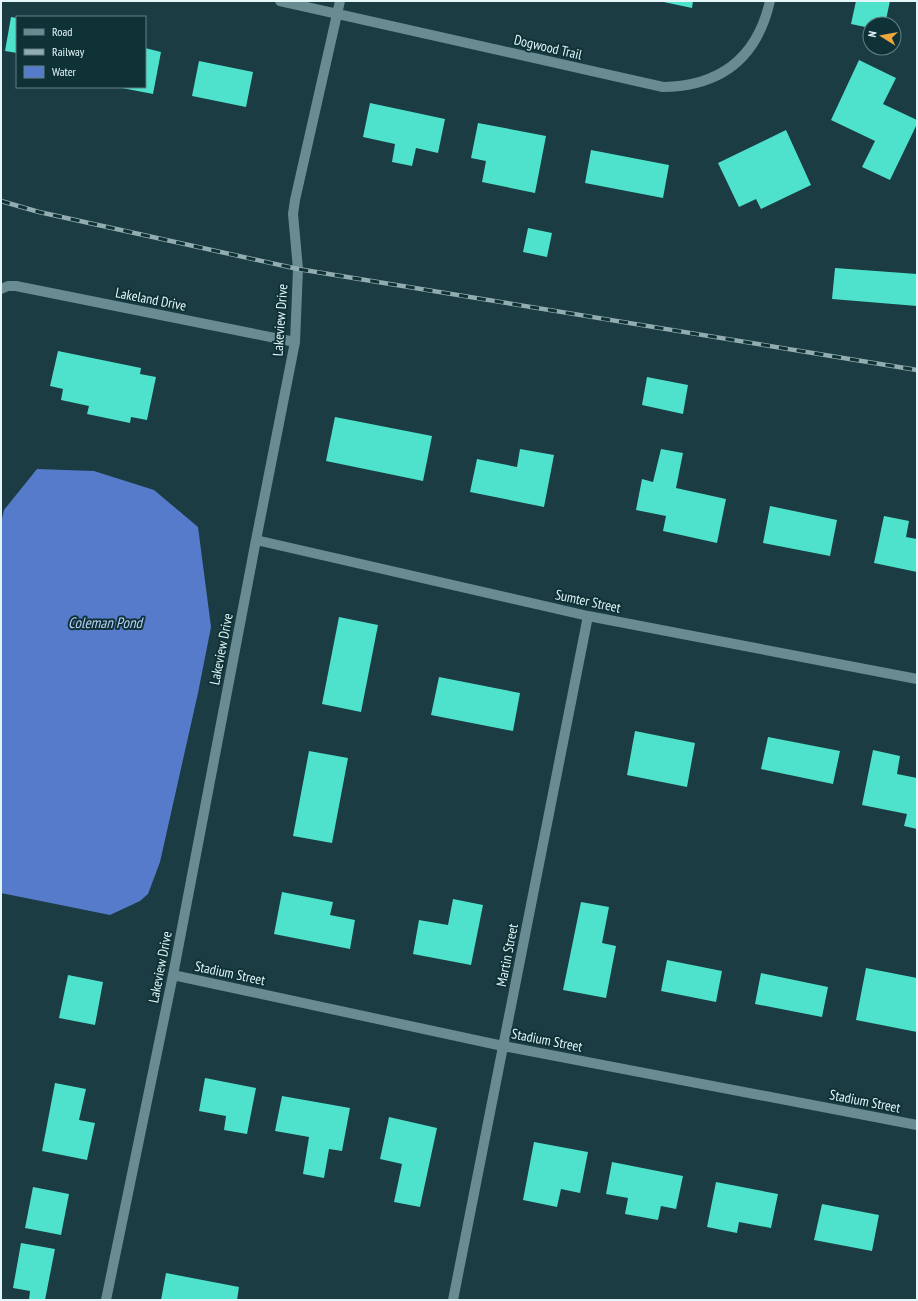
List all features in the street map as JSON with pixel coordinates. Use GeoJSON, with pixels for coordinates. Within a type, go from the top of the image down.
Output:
{"type":"FeatureCollection","features":[{"type":"Feature","properties":{"kind":"street","name":"Dogwood Trail"},"geometry":{"type":"LineString","coordinates":[[280,1],[663,87],[694,84],[709,80],[723,73],[748,50],[758,36],[765,21],[770,1]]}},
{"type":"Feature","properties":{"kind":"street","name":"Lakeview Drive"},"geometry":{"type":"LineString","coordinates":[[106,1300],[173,975],[295,342],[298,269],[293,214],[340,1]]}},
{"type":"Feature","properties":{"kind":"street","name":"Lakeland Drive"},"geometry":{"type":"LineString","coordinates":[[1,289],[8,286],[16,286],[295,342]]}},
{"type":"Feature","properties":{"kind":"street","name":"Sumter Street"},"geometry":{"type":"LineString","coordinates":[[256,540],[588,616],[917,679]]}},
{"type":"Feature","properties":{"kind":"street","name":"Martin Street"},"geometry":{"type":"LineString","coordinates":[[453,1300],[588,616]]}},
{"type":"Feature","properties":{"kind":"street","name":"Stadium Street"},"geometry":{"type":"LineString","coordinates":[[173,975],[504,1046],[917,1125]]}},
{"type":"Feature","properties":{"kind":"water","name":"Coleman Pond"},"geometry":{"type":"Polygon","coordinates":[[[37,469],[94,471],[154,490],[198,527],[211,627],[198,693],[160,862],[148,894],[140,901],[110,915],[1,893],[1,523],[4,510],[37,469]]]}},
{"type":"Feature","properties":{"kind":"building"},"geometry":{"type":"Polygon","coordinates":[[[659,1],[693,1],[692,8],[659,1]]]}},
{"type":"Feature","properties":{"kind":"building"},"geometry":{"type":"Polygon","coordinates":[[[856,1],[890,1],[887,16],[862,16],[862,26],[851,24],[856,1]]]}},
{"type":"Feature","properties":{"kind":"building"},"geometry":{"type":"Polygon","coordinates":[[[11,17],[16,18],[16,53],[5,51],[11,17]]]}},
{"type":"Feature","properties":{"kind":"building"},"geometry":{"type":"Polygon","coordinates":[[[146,48],[161,52],[153,94],[122,88],[146,88],[146,48]]]}},
{"type":"Feature","properties":{"kind":"building"},"geometry":{"type":"Polygon","coordinates":[[[859,60],[896,78],[883,104],[917,120],[917,124],[890,180],[862,167],[875,141],[831,120],[859,60]]]}},
{"type":"Feature","properties":{"kind":"building"},"geometry":{"type":"Polygon","coordinates":[[[199,61],[253,72],[246,107],[192,96],[199,61]]]}},
{"type":"Feature","properties":{"kind":"building"},"geometry":{"type":"Polygon","coordinates":[[[370,103],[445,119],[438,153],[416,148],[412,166],[392,162],[395,144],[363,137],[370,103]]]}},
{"type":"Feature","properties":{"kind":"building"},"geometry":{"type":"Polygon","coordinates":[[[478,123],[546,136],[535,193],[482,182],[486,161],[471,158],[478,123]]]}},
{"type":"Feature","properties":{"kind":"building"},"geometry":{"type":"Polygon","coordinates":[[[786,130],[811,185],[761,209],[756,199],[739,207],[718,163],[786,130]]]}},
{"type":"Feature","properties":{"kind":"building"},"geometry":{"type":"Polygon","coordinates":[[[591,150],[669,165],[663,198],[585,183],[591,150]]]}},
{"type":"Feature","properties":{"kind":"building"},"geometry":{"type":"Polygon","coordinates":[[[528,228],[552,233],[547,257],[523,252],[528,228]]]}},
{"type":"Feature","properties":{"kind":"building"},"geometry":{"type":"Polygon","coordinates":[[[835,268],[917,274],[917,306],[832,299],[835,268]]]}},
{"type":"Feature","properties":{"kind":"building"},"geometry":{"type":"Polygon","coordinates":[[[58,351],[141,368],[140,374],[156,377],[147,420],[131,417],[130,423],[87,414],[89,406],[61,400],[63,389],[50,386],[58,351]]]}},
{"type":"Feature","properties":{"kind":"building"},"geometry":{"type":"Polygon","coordinates":[[[647,377],[688,385],[683,414],[642,405],[647,377]]]}},
{"type":"Feature","properties":{"kind":"building"},"geometry":{"type":"Polygon","coordinates":[[[335,417],[432,436],[423,481],[326,461],[335,417]]]}},
{"type":"Feature","properties":{"kind":"building"},"geometry":{"type":"Polygon","coordinates":[[[520,449],[554,455],[544,507],[470,492],[477,459],[517,467],[520,449]]]}},
{"type":"Feature","properties":{"kind":"building"},"geometry":{"type":"Polygon","coordinates":[[[661,449],[683,453],[676,488],[726,499],[717,543],[663,531],[666,516],[636,510],[642,479],[653,482],[661,449]]]}},
{"type":"Feature","properties":{"kind":"building"},"geometry":{"type":"Polygon","coordinates":[[[770,506],[837,520],[830,556],[763,543],[770,506]]]}},
{"type":"Feature","properties":{"kind":"building"},"geometry":{"type":"Polygon","coordinates":[[[884,516],[909,521],[906,537],[917,539],[917,572],[874,563],[884,516]]]}},
{"type":"Feature","properties":{"kind":"building"},"geometry":{"type":"Polygon","coordinates":[[[339,617],[378,625],[361,712],[322,704],[339,617]]]}},
{"type":"Feature","properties":{"kind":"building"},"geometry":{"type":"Polygon","coordinates":[[[439,677],[520,693],[513,731],[431,715],[439,677]]]}},
{"type":"Feature","properties":{"kind":"building"},"geometry":{"type":"Polygon","coordinates":[[[635,731],[695,743],[687,787],[627,775],[635,731]]]}},
{"type":"Feature","properties":{"kind":"building"},"geometry":{"type":"Polygon","coordinates":[[[768,737],[840,751],[833,784],[761,769],[768,737]]]}},
{"type":"Feature","properties":{"kind":"building"},"geometry":{"type":"Polygon","coordinates":[[[873,750],[900,756],[897,774],[917,778],[917,829],[904,826],[907,814],[862,805],[873,750]]]}},
{"type":"Feature","properties":{"kind":"building"},"geometry":{"type":"Polygon","coordinates":[[[309,751],[348,758],[332,843],[293,836],[309,751]]]}},
{"type":"Feature","properties":{"kind":"building"},"geometry":{"type":"Polygon","coordinates":[[[282,892],[333,902],[330,915],[355,920],[350,949],[274,934],[282,892]]]}},
{"type":"Feature","properties":{"kind":"building"},"geometry":{"type":"Polygon","coordinates":[[[453,899],[483,905],[471,965],[413,954],[419,920],[448,925],[453,899]]]}},
{"type":"Feature","properties":{"kind":"building"},"geometry":{"type":"Polygon","coordinates":[[[581,902],[609,907],[602,943],[616,946],[606,998],[563,990],[581,902]]]}},
{"type":"Feature","properties":{"kind":"building"},"geometry":{"type":"Polygon","coordinates":[[[667,960],[722,971],[716,1002],[661,991],[667,960]]]}},
{"type":"Feature","properties":{"kind":"building"},"geometry":{"type":"Polygon","coordinates":[[[866,968],[917,978],[917,1032],[856,1020],[866,968]]]}},
{"type":"Feature","properties":{"kind":"building"},"geometry":{"type":"Polygon","coordinates":[[[761,973],[828,987],[822,1017],[755,1004],[761,973]]]}},
{"type":"Feature","properties":{"kind":"building"},"geometry":{"type":"Polygon","coordinates":[[[68,975],[103,982],[95,1025],[59,1018],[68,975]]]}},
{"type":"Feature","properties":{"kind":"building"},"geometry":{"type":"Polygon","coordinates":[[[205,1078],[256,1088],[247,1134],[224,1130],[226,1116],[199,1111],[205,1078]]]}},
{"type":"Feature","properties":{"kind":"building"},"geometry":{"type":"Polygon","coordinates":[[[55,1083],[86,1089],[79,1120],[95,1123],[87,1160],[42,1151],[55,1083]]]}},
{"type":"Feature","properties":{"kind":"building"},"geometry":{"type":"Polygon","coordinates":[[[282,1096],[350,1108],[342,1151],[329,1149],[324,1178],[303,1174],[309,1137],[275,1131],[282,1096]]]}},
{"type":"Feature","properties":{"kind":"building"},"geometry":{"type":"Polygon","coordinates":[[[389,1117],[437,1128],[420,1207],[394,1202],[402,1164],[380,1159],[389,1117]]]}},
{"type":"Feature","properties":{"kind":"building"},"geometry":{"type":"Polygon","coordinates":[[[534,1142],[588,1152],[580,1193],[561,1189],[557,1207],[523,1200],[534,1142]]]}},
{"type":"Feature","properties":{"kind":"building"},"geometry":{"type":"Polygon","coordinates":[[[612,1162],[683,1176],[676,1209],[661,1206],[658,1220],[625,1214],[628,1198],[606,1194],[612,1162]]]}},
{"type":"Feature","properties":{"kind":"building"},"geometry":{"type":"Polygon","coordinates":[[[716,1182],[778,1194],[771,1228],[739,1222],[737,1233],[707,1227],[716,1182]]]}},
{"type":"Feature","properties":{"kind":"building"},"geometry":{"type":"Polygon","coordinates":[[[33,1187],[69,1194],[61,1235],[25,1228],[33,1187]]]}},
{"type":"Feature","properties":{"kind":"building"},"geometry":{"type":"Polygon","coordinates":[[[822,1204],[879,1215],[872,1251],[814,1240],[822,1204]]]}},
{"type":"Feature","properties":{"kind":"building"},"geometry":{"type":"Polygon","coordinates":[[[21,1243],[55,1249],[45,1300],[29,1300],[30,1291],[13,1288],[21,1243]]]}},
{"type":"Feature","properties":{"kind":"building"},"geometry":{"type":"Polygon","coordinates":[[[166,1273],[239,1287],[237,1300],[161,1300],[166,1273]]]}},
{"type":"Feature","properties":{"kind":"railway"},"geometry":{"type":"LineString","coordinates":[[1,201],[39,212],[298,269],[917,370]]}}]}
